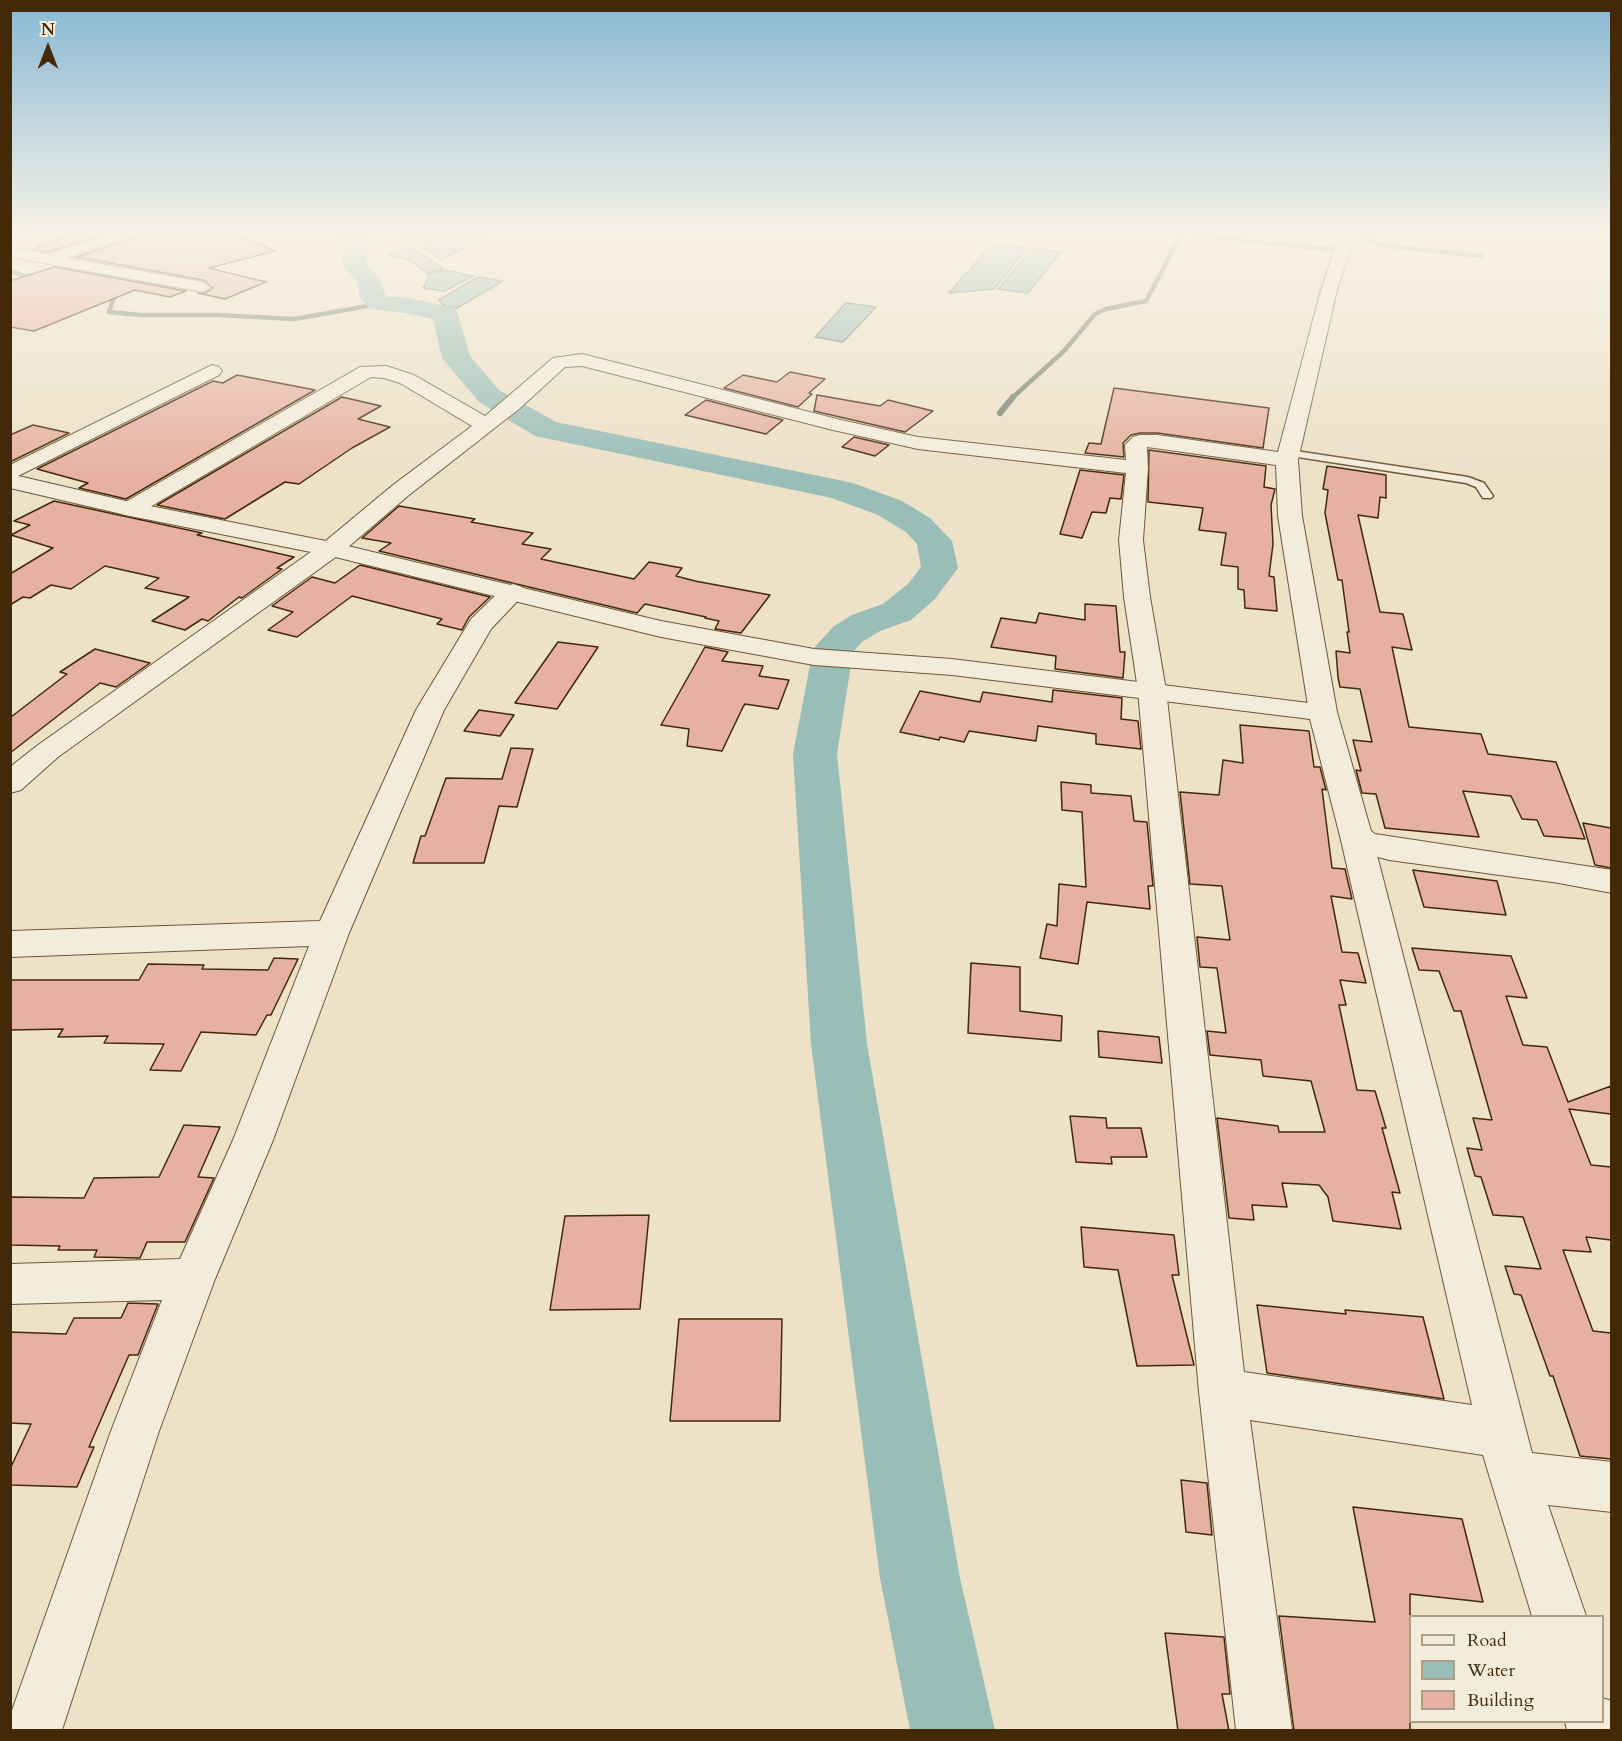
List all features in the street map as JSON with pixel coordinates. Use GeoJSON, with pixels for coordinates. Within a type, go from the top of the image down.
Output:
{"type":"FeatureCollection","features":[{"type":"Feature","properties":{"kind":"street"},"geometry":{"type":"LineString","coordinates":[[1323,313],[1288,456],[1290,516],[1323,712],[1356,836],[1509,1455],[1558,1615]]}},
{"type":"Feature","properties":{"kind":"street"},"geometry":{"type":"LineString","coordinates":[[10,783],[48,751],[331,549],[400,490],[512,405],[560,362],[582,360],[840,426],[918,443],[1137,468]]}},
{"type":"Feature","properties":{"kind":"street"},"geometry":{"type":"LineString","coordinates":[[10,474],[212,371]]}},
{"type":"Feature","properties":{"kind":"street"},"geometry":{"type":"LineString","coordinates":[[130,509],[367,371],[386,372],[407,379],[488,422]]}},
{"type":"Feature","properties":{"kind":"street"},"geometry":{"type":"LineString","coordinates":[[1264,1731],[1223,1392],[1152,690],[1137,597],[1131,540],[1137,468],[1136,445],[1145,440],[1288,456]]}},
{"type":"Feature","properties":{"kind":"street"},"geometry":{"type":"LineString","coordinates":[[10,481],[130,509],[331,549],[661,629],[814,657],[952,667],[1323,712]]}},
{"type":"Feature","properties":{"kind":"street"},"geometry":{"type":"LineString","coordinates":[[34,1731],[135,1431],[193,1278],[253,1140],[332,933],[430,710],[480,625],[513,592]]}},
{"type":"Feature","properties":{"kind":"street"},"geometry":{"type":"LineString","coordinates":[[1356,836],[1374,846],[1389,849],[1559,872],[1611,882]]}},
{"type":"Feature","properties":{"kind":"street"},"geometry":{"type":"LineString","coordinates":[[10,944],[332,933]]}},
{"type":"Feature","properties":{"kind":"street"},"geometry":{"type":"LineString","coordinates":[[10,1284],[193,1278]]}},
{"type":"Feature","properties":{"kind":"street"},"geometry":{"type":"LineString","coordinates":[[1223,1392],[1509,1455],[1611,1487]]}},
{"type":"Feature","properties":{"kind":"lane"},"geometry":{"type":"LineString","coordinates":[[1288,456],[1468,480],[1480,485],[1487,496]]}},
{"type":"Feature","properties":{"kind":"water"},"geometry":{"type":"Polygon","coordinates":[[[837,313],[870,313],[843,342],[815,337],[837,313]]]}},
{"type":"Feature","properties":{"kind":"building"},"geometry":{"type":"Polygon","coordinates":[[[10,313],[78,313],[34,331],[10,327],[10,313]]]}},
{"type":"Feature","properties":{"kind":"building"},"geometry":{"type":"Polygon","coordinates":[[[790,372],[825,379],[798,407],[724,388],[743,375],[777,382],[790,372]]]}},
{"type":"Feature","properties":{"kind":"building"},"geometry":{"type":"Polygon","coordinates":[[[237,375],[315,390],[126,499],[79,488],[88,483],[37,469],[213,381],[223,383],[237,375]]]}},
{"type":"Feature","properties":{"kind":"building"},"geometry":{"type":"Polygon","coordinates":[[[1114,388],[1269,408],[1263,448],[1157,433],[1140,433],[1131,435],[1123,443],[1124,457],[1085,453],[1089,443],[1101,444],[1114,388]]]}},
{"type":"Feature","properties":{"kind":"building"},"geometry":{"type":"Polygon","coordinates":[[[817,395],[880,406],[888,400],[933,411],[905,432],[814,411],[817,395]]]}},
{"type":"Feature","properties":{"kind":"building"},"geometry":{"type":"Polygon","coordinates":[[[342,397],[381,406],[358,419],[390,427],[352,448],[299,484],[285,482],[225,519],[157,505],[342,397]]]}},
{"type":"Feature","properties":{"kind":"building"},"geometry":{"type":"Polygon","coordinates":[[[706,400],[783,420],[766,434],[685,415],[706,400]]]}},
{"type":"Feature","properties":{"kind":"building"},"geometry":{"type":"Polygon","coordinates":[[[33,425],[69,433],[10,462],[10,435],[33,425]]]}},
{"type":"Feature","properties":{"kind":"building"},"geometry":{"type":"Polygon","coordinates":[[[854,437],[889,445],[875,456],[842,447],[854,437]]]}},
{"type":"Feature","properties":{"kind":"building"},"geometry":{"type":"Polygon","coordinates":[[[1149,450],[1266,466],[1264,487],[1275,489],[1271,505],[1273,544],[1269,576],[1274,577],[1277,611],[1245,608],[1244,590],[1238,589],[1238,567],[1221,565],[1226,533],[1199,530],[1203,508],[1148,502],[1149,450]]]}},
{"type":"Feature","properties":{"kind":"building"},"geometry":{"type":"Polygon","coordinates":[[[1327,466],[1386,475],[1386,498],[1380,497],[1378,518],[1358,515],[1380,612],[1403,614],[1412,650],[1392,647],[1409,727],[1481,734],[1488,754],[1556,762],[1585,839],[1544,836],[1537,820],[1522,819],[1511,796],[1463,791],[1479,837],[1385,828],[1376,794],[1362,793],[1356,770],[1361,771],[1353,740],[1372,742],[1360,689],[1340,687],[1338,677],[1336,651],[1350,653],[1347,632],[1349,632],[1342,580],[1338,580],[1325,513],[1328,490],[1323,489],[1327,466]]]}},
{"type":"Feature","properties":{"kind":"building"},"geometry":{"type":"Polygon","coordinates":[[[1080,470],[1124,475],[1121,499],[1110,498],[1106,513],[1092,512],[1082,538],[1060,534],[1080,470]]]}},
{"type":"Feature","properties":{"kind":"building"},"geometry":{"type":"Polygon","coordinates":[[[54,501],[202,533],[197,535],[294,557],[277,568],[282,569],[242,598],[239,597],[208,621],[202,619],[185,630],[152,621],[189,597],[145,588],[159,578],[105,566],[71,589],[51,585],[30,598],[23,597],[10,605],[10,574],[53,548],[11,535],[30,525],[14,521],[54,501]]]}},
{"type":"Feature","properties":{"kind":"building"},"geometry":{"type":"Polygon","coordinates":[[[399,506],[475,519],[471,522],[533,533],[522,544],[551,549],[541,559],[634,579],[649,562],[682,568],[676,576],[770,595],[741,633],[715,629],[719,621],[706,617],[645,604],[637,613],[379,551],[391,543],[362,538],[399,506]]]}},
{"type":"Feature","properties":{"kind":"building"},"geometry":{"type":"Polygon","coordinates":[[[360,565],[490,597],[469,617],[462,630],[437,624],[442,619],[352,596],[297,637],[268,630],[293,612],[272,606],[312,577],[335,583],[360,565]]]}},
{"type":"Feature","properties":{"kind":"building"},"geometry":{"type":"Polygon","coordinates":[[[1085,604],[1116,606],[1120,652],[1125,652],[1123,678],[1055,669],[1056,656],[991,647],[1001,618],[1036,623],[1039,613],[1085,620],[1085,604]]]}},
{"type":"Feature","properties":{"kind":"building"},"geometry":{"type":"Polygon","coordinates":[[[558,642],[598,647],[557,709],[515,703],[558,642]]]}},
{"type":"Feature","properties":{"kind":"building"},"geometry":{"type":"Polygon","coordinates":[[[705,647],[728,652],[722,661],[763,666],[759,676],[789,680],[778,709],[745,704],[722,751],[687,746],[689,729],[661,725],[705,647]]]}},
{"type":"Feature","properties":{"kind":"building"},"geometry":{"type":"Polygon","coordinates":[[[95,649],[150,663],[116,687],[100,683],[10,753],[11,717],[67,674],[60,672],[95,649]]]}},
{"type":"Feature","properties":{"kind":"building"},"geometry":{"type":"Polygon","coordinates":[[[1053,690],[1122,698],[1121,719],[1138,721],[1141,749],[1096,744],[1096,734],[1038,726],[1036,741],[969,731],[964,742],[940,737],[939,740],[900,732],[920,691],[980,702],[983,692],[1052,702],[1053,690]]]}},
{"type":"Feature","properties":{"kind":"building"},"geometry":{"type":"Polygon","coordinates":[[[479,710],[514,715],[500,736],[464,731],[479,710]]]}},
{"type":"Feature","properties":{"kind":"building"},"geometry":{"type":"Polygon","coordinates":[[[1240,725],[1309,731],[1314,767],[1320,767],[1326,790],[1322,789],[1332,868],[1345,869],[1352,899],[1331,896],[1342,952],[1358,953],[1366,983],[1340,980],[1346,1005],[1339,1005],[1357,1090],[1375,1091],[1386,1128],[1382,1128],[1400,1193],[1392,1192],[1401,1229],[1333,1221],[1328,1197],[1319,1185],[1282,1183],[1287,1207],[1252,1205],[1254,1220],[1229,1218],[1217,1118],[1278,1126],[1279,1132],[1325,1132],[1311,1081],[1263,1076],[1261,1060],[1210,1055],[1207,1031],[1226,1033],[1217,968],[1200,967],[1197,937],[1230,940],[1222,886],[1190,884],[1180,792],[1219,795],[1223,760],[1243,763],[1240,725]]]}},
{"type":"Feature","properties":{"kind":"building"},"geometry":{"type":"Polygon","coordinates":[[[511,748],[533,749],[517,807],[499,806],[484,863],[413,863],[421,836],[425,836],[446,778],[502,779],[511,748]]]}},
{"type":"Feature","properties":{"kind":"building"},"geometry":{"type":"Polygon","coordinates":[[[1061,782],[1091,785],[1091,793],[1131,796],[1134,821],[1147,822],[1153,886],[1148,886],[1150,909],[1087,902],[1078,964],[1040,958],[1047,924],[1057,926],[1059,884],[1086,887],[1082,812],[1062,810],[1061,782]]]}},
{"type":"Feature","properties":{"kind":"building"},"geometry":{"type":"Polygon","coordinates":[[[1583,823],[1611,828],[1611,868],[1595,865],[1583,823]]]}},
{"type":"Feature","properties":{"kind":"building"},"geometry":{"type":"Polygon","coordinates":[[[1413,870],[1497,881],[1506,915],[1424,907],[1413,870]]]}},
{"type":"Feature","properties":{"kind":"building"},"geometry":{"type":"Polygon","coordinates":[[[1412,948],[1511,956],[1527,998],[1506,996],[1523,1045],[1547,1047],[1568,1102],[1611,1086],[1611,1114],[1569,1109],[1591,1165],[1611,1167],[1611,1240],[1586,1237],[1591,1252],[1563,1250],[1593,1331],[1611,1333],[1611,1459],[1580,1456],[1553,1376],[1550,1376],[1521,1295],[1514,1294],[1505,1266],[1541,1269],[1523,1217],[1493,1215],[1481,1177],[1475,1176],[1467,1148],[1482,1150],[1473,1118],[1492,1120],[1461,1011],[1454,1011],[1439,971],[1419,970],[1412,948]]]}},
{"type":"Feature","properties":{"kind":"building"},"geometry":{"type":"Polygon","coordinates":[[[274,958],[298,959],[271,1015],[267,1015],[256,1035],[201,1032],[181,1071],[150,1070],[164,1044],[104,1043],[108,1036],[58,1037],[63,1029],[10,1030],[10,980],[139,980],[148,964],[204,965],[202,969],[268,970],[274,958]]]}},
{"type":"Feature","properties":{"kind":"building"},"geometry":{"type":"Polygon","coordinates":[[[971,963],[1020,967],[1020,1011],[1062,1016],[1061,1041],[968,1033],[971,963]]]}},
{"type":"Feature","properties":{"kind":"building"},"geometry":{"type":"Polygon","coordinates":[[[1098,1031],[1159,1037],[1162,1063],[1099,1057],[1098,1031]]]}},
{"type":"Feature","properties":{"kind":"building"},"geometry":{"type":"Polygon","coordinates":[[[1070,1116],[1106,1118],[1107,1128],[1141,1128],[1147,1157],[1111,1157],[1112,1164],[1076,1162],[1070,1116]]]}},
{"type":"Feature","properties":{"kind":"building"},"geometry":{"type":"Polygon","coordinates":[[[184,1125],[220,1127],[198,1177],[214,1178],[185,1242],[147,1242],[140,1258],[94,1257],[97,1250],[58,1250],[60,1246],[10,1245],[10,1197],[84,1198],[94,1178],[159,1177],[184,1125]]]}},
{"type":"Feature","properties":{"kind":"building"},"geometry":{"type":"Polygon","coordinates":[[[649,1215],[640,1309],[550,1310],[565,1216],[649,1215]]]}},
{"type":"Feature","properties":{"kind":"building"},"geometry":{"type":"Polygon","coordinates":[[[1081,1227],[1174,1235],[1179,1275],[1172,1275],[1194,1365],[1137,1366],[1118,1270],[1084,1267],[1081,1227]]]}},
{"type":"Feature","properties":{"kind":"building"},"geometry":{"type":"Polygon","coordinates":[[[128,1303],[158,1304],[138,1355],[129,1355],[89,1447],[94,1447],[77,1487],[10,1485],[10,1469],[31,1424],[10,1423],[10,1332],[66,1334],[74,1318],[121,1318],[128,1303]]]}},
{"type":"Feature","properties":{"kind":"building"},"geometry":{"type":"Polygon","coordinates":[[[1257,1305],[1346,1314],[1345,1310],[1423,1317],[1444,1399],[1267,1373],[1257,1305]]]}},
{"type":"Feature","properties":{"kind":"building"},"geometry":{"type":"Polygon","coordinates":[[[679,1319],[782,1319],[780,1421],[670,1421],[679,1319]]]}},
{"type":"Feature","properties":{"kind":"building"},"geometry":{"type":"Polygon","coordinates":[[[1181,1480],[1207,1483],[1212,1535],[1186,1532],[1181,1480]]]}},
{"type":"Feature","properties":{"kind":"building"},"geometry":{"type":"Polygon","coordinates":[[[1353,1507],[1462,1519],[1483,1602],[1410,1594],[1410,1731],[1294,1731],[1279,1616],[1375,1622],[1353,1507]]]}},
{"type":"Feature","properties":{"kind":"building"},"geometry":{"type":"Polygon","coordinates":[[[1165,1633],[1224,1637],[1230,1694],[1222,1694],[1229,1731],[1178,1731],[1165,1633]]]}},
{"type":"Feature","properties":{"kind":"waterway"},"geometry":{"type":"LineString","coordinates":[[122,313],[294,319],[327,313]]}},
{"type":"Feature","properties":{"kind":"waterway"},"geometry":{"type":"LineString","coordinates":[[442,313],[445,314],[456,358],[489,396],[546,429],[841,490],[890,508],[918,525],[934,541],[940,568],[922,591],[897,612],[866,623],[848,634],[833,649],[815,754],[839,1044],[920,1578],[953,1730]]}},
{"type":"Feature","properties":{"kind":"waterway"},"geometry":{"type":"LineString","coordinates":[[1013,397],[1064,351],[1097,313]]}},
{"type":"Feature","properties":{"kind":"waterway"},"geometry":{"type":"LineString","coordinates":[[1000,413],[1013,397]]}}]}
